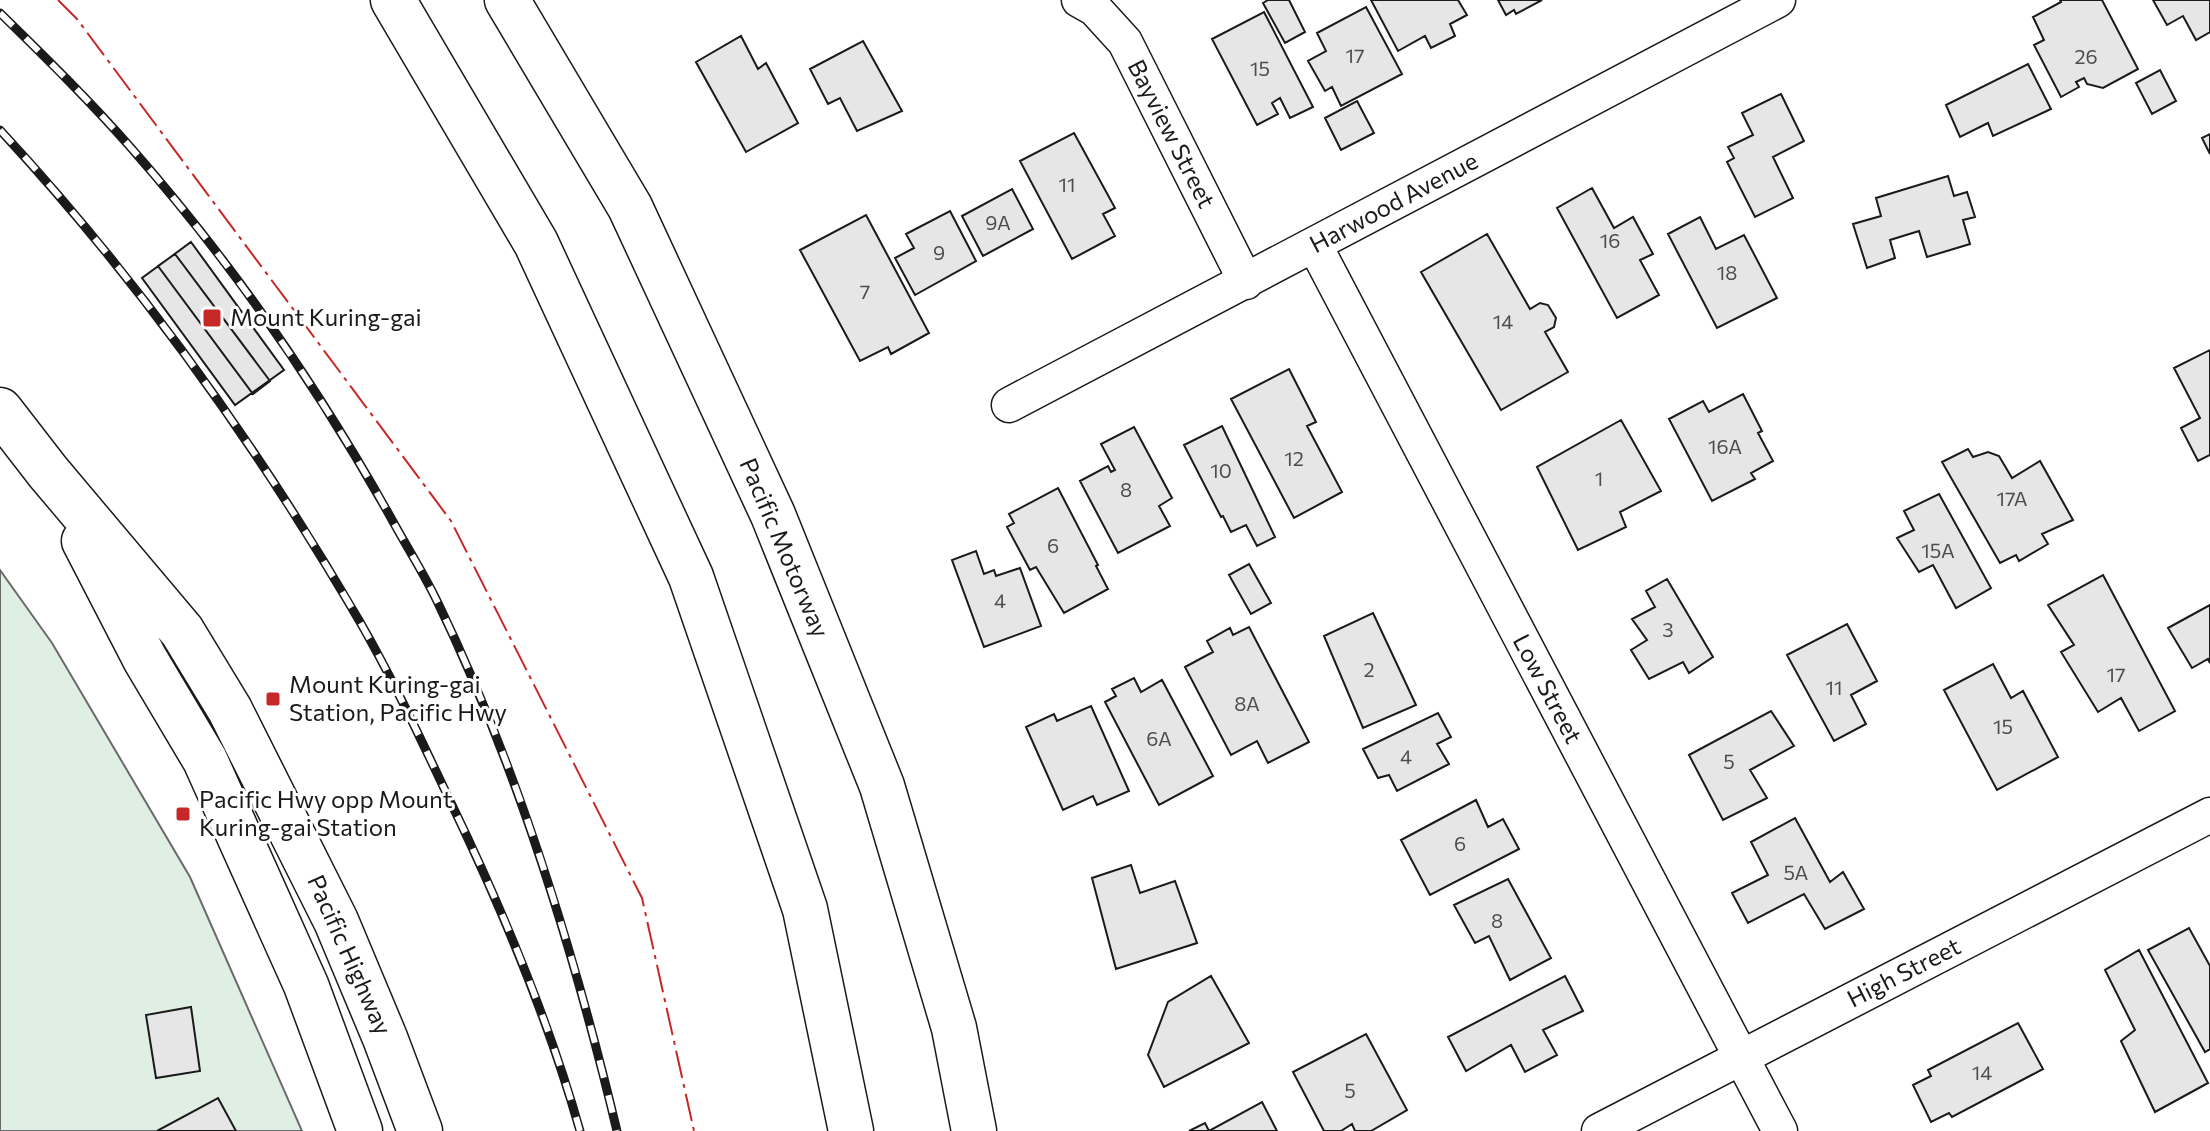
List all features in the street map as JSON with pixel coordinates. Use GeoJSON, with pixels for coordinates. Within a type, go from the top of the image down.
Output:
{"type":"FeatureCollection","features":[{"type":"Feature","properties":{"kind":"main road"},"geometry":{"type":"LineString","coordinates":[[393,0],[536,243],[691,577],[805,909],[851,1131]]}},
{"type":"Feature","properties":{"kind":"main road","name":"Pacific Motorway"},"geometry":{"type":"LineString","coordinates":[[507,0],[630,207],[773,515],[882,786],[954,1028],[974,1131]]}},
{"type":"Feature","properties":{"kind":"main road","name":"Pacific Highway"},"geometry":{"type":"LineString","coordinates":[[0,410],[182,631],[230,710],[336,921],[420,1131]]}},
{"type":"Feature","properties":{"kind":"main road","name":"Pacific Highway"},"geometry":{"type":"LineString","coordinates":[[48,472],[145,659],[205,760],[306,985],[360,1131]]}},
{"type":"Feature","properties":{"kind":"street","name":"Bayview Street"},"geometry":{"type":"LineString","coordinates":[[1079,0],[1095,9],[1125,42],[1246,282]]}},
{"type":"Feature","properties":{"kind":"street","name":"Harwood Avenue"},"geometry":{"type":"LineString","coordinates":[[1009,405],[1315,246],[1738,9],[1778,0]]}},
{"type":"Feature","properties":{"kind":"street","name":"Low Street"},"geometry":{"type":"LineString","coordinates":[[1315,246],[1780,1131]]}},
{"type":"Feature","properties":{"kind":"street","name":"High Street"},"geometry":{"type":"LineString","coordinates":[[1599,1131],[2210,815]]}},
{"type":"Feature","properties":{"kind":"green space"},"geometry":{"type":"Polygon","coordinates":[[[0,570],[52,643],[190,877],[302,1131],[0,1131],[0,570]]]}},
{"type":"Feature","properties":{"kind":"building"},"geometry":{"type":"Polygon","coordinates":[[[1268,0],[1289,0],[1305,32],[1285,43],[1263,3],[1268,0]]]}},
{"type":"Feature","properties":{"kind":"building"},"geometry":{"type":"Polygon","coordinates":[[[1371,0],[1458,0],[1467,15],[1450,24],[1455,36],[1431,48],[1425,36],[1398,51],[1371,0]]]}},
{"type":"Feature","properties":{"kind":"building"},"geometry":{"type":"Polygon","coordinates":[[[1498,0],[1542,0],[1516,14],[1514,10],[1506,15],[1498,0]]]}},
{"type":"Feature","properties":{"kind":"building"},"geometry":{"type":"Polygon","coordinates":[[[2060,0],[2102,0],[2138,69],[2103,88],[2087,84],[2084,78],[2076,82],[2079,87],[2061,97],[2034,45],[2044,40],[2033,17],[2060,0]]]}},
{"type":"Feature","properties":{"kind":"building"},"geometry":{"type":"Polygon","coordinates":[[[2153,0],[2210,0],[2210,32],[2196,40],[2183,16],[2167,25],[2153,0]]]}},
{"type":"Feature","properties":{"kind":"building"},"geometry":{"type":"Polygon","coordinates":[[[1366,7],[1402,74],[1341,106],[1332,87],[1325,91],[1308,61],[1326,51],[1317,33],[1366,7]]]}},
{"type":"Feature","properties":{"kind":"building"},"geometry":{"type":"Polygon","coordinates":[[[1264,12],[1313,107],[1290,118],[1280,98],[1272,103],[1278,114],[1257,125],[1212,39],[1264,12]]]}},
{"type":"Feature","properties":{"kind":"building"},"geometry":{"type":"Polygon","coordinates":[[[741,36],[758,69],[766,63],[798,123],[746,152],[696,62],[741,36]]]}},
{"type":"Feature","properties":{"kind":"building"},"geometry":{"type":"Polygon","coordinates":[[[863,41],[902,111],[857,131],[840,98],[828,104],[810,69],[863,41]]]}},
{"type":"Feature","properties":{"kind":"building"},"geometry":{"type":"Polygon","coordinates":[[[2028,64],[2051,109],[1993,136],[1988,123],[1960,137],[1946,105],[2028,64]]]}},
{"type":"Feature","properties":{"kind":"building"},"geometry":{"type":"Polygon","coordinates":[[[2160,70],[2176,101],[2152,114],[2136,83],[2160,70]]]}},
{"type":"Feature","properties":{"kind":"building"},"geometry":{"type":"Polygon","coordinates":[[[1781,94],[1804,141],[1773,157],[1793,198],[1755,217],[1727,162],[1734,158],[1728,147],[1753,135],[1742,113],[1781,94]]]}},
{"type":"Feature","properties":{"kind":"building"},"geometry":{"type":"Polygon","coordinates":[[[1357,101],[1374,133],[1341,150],[1325,118],[1357,101]]]}},
{"type":"Feature","properties":{"kind":"building"},"geometry":{"type":"Polygon","coordinates":[[[1074,133],[1115,208],[1103,214],[1115,236],[1072,259],[1020,161],[1074,133]]]}},
{"type":"Feature","properties":{"kind":"building"},"geometry":{"type":"Polygon","coordinates":[[[2210,134],[2210,154],[2202,138],[2210,134]]]}},
{"type":"Feature","properties":{"kind":"building"},"geometry":{"type":"Polygon","coordinates":[[[1948,176],[1954,196],[1967,192],[1975,217],[1963,220],[1970,244],[1927,257],[1919,231],[1890,240],[1895,258],[1867,268],[1853,224],[1881,216],[1876,198],[1948,176]]]}},
{"type":"Feature","properties":{"kind":"building"},"geometry":{"type":"Polygon","coordinates":[[[1592,188],[1614,228],[1633,217],[1653,254],[1640,260],[1659,295],[1617,318],[1557,208],[1592,188]]]}},
{"type":"Feature","properties":{"kind":"building"},"geometry":{"type":"Polygon","coordinates":[[[1012,189],[1033,229],[983,256],[962,216],[1012,189]]]}},
{"type":"Feature","properties":{"kind":"building"},"geometry":{"type":"Polygon","coordinates":[[[950,211],[976,261],[915,295],[895,258],[914,248],[906,234],[950,211]]]}},
{"type":"Feature","properties":{"kind":"building"},"geometry":{"type":"Polygon","coordinates":[[[866,215],[929,333],[891,354],[888,347],[860,361],[800,250],[866,215]]]}},
{"type":"Feature","properties":{"kind":"building"},"geometry":{"type":"Polygon","coordinates":[[[1700,217],[1716,249],[1744,235],[1777,298],[1717,328],[1668,234],[1700,217]]]}},
{"type":"Feature","properties":{"kind":"building"},"geometry":{"type":"Polygon","coordinates":[[[1487,234],[1530,309],[1540,303],[1548,305],[1556,318],[1554,327],[1545,332],[1568,372],[1501,410],[1421,272],[1487,234]]]}},
{"type":"Feature","properties":{"kind":"building"},"geometry":{"type":"Polygon","coordinates":[[[191,242],[284,370],[235,405],[142,278],[191,242]]]}},
{"type":"Feature","properties":{"kind":"building"},"geometry":{"type":"Polygon","coordinates":[[[175,254],[270,381],[253,394],[158,266],[175,254]]]}},
{"type":"Feature","properties":{"kind":"building"},"geometry":{"type":"Polygon","coordinates":[[[2210,350],[2210,455],[2198,461],[2181,428],[2200,418],[2174,368],[2210,350]]]}},
{"type":"Feature","properties":{"kind":"building"},"geometry":{"type":"Polygon","coordinates":[[[1289,369],[1316,422],[1307,426],[1342,492],[1294,518],[1231,399],[1289,369]]]}},
{"type":"Feature","properties":{"kind":"building"},"geometry":{"type":"Polygon","coordinates":[[[1743,394],[1773,461],[1751,473],[1755,479],[1712,501],[1669,419],[1703,401],[1709,412],[1743,394]]]}},
{"type":"Feature","properties":{"kind":"building"},"geometry":{"type":"Polygon","coordinates":[[[1621,420],[1661,491],[1620,512],[1626,527],[1578,550],[1537,467],[1621,420]]]}},
{"type":"Feature","properties":{"kind":"building"},"geometry":{"type":"Polygon","coordinates":[[[1222,426],[1275,537],[1257,546],[1246,525],[1231,532],[1184,445],[1222,426]]]}},
{"type":"Feature","properties":{"kind":"building"},"geometry":{"type":"Polygon","coordinates":[[[1134,427],[1172,498],[1159,506],[1170,526],[1118,553],[1080,481],[1108,466],[1111,472],[1115,470],[1101,444],[1134,427]]]}},
{"type":"Feature","properties":{"kind":"building"},"geometry":{"type":"Polygon","coordinates":[[[1968,449],[1973,457],[1988,452],[1999,456],[2012,478],[2040,461],[2073,520],[2042,534],[2048,544],[2019,561],[2016,555],[2000,563],[1942,462],[1968,449]]]}},
{"type":"Feature","properties":{"kind":"building"},"geometry":{"type":"Polygon","coordinates":[[[1058,488],[1108,589],[1064,613],[1036,567],[1030,570],[1007,527],[1014,523],[1009,514],[1058,488]]]}},
{"type":"Feature","properties":{"kind":"building"},"geometry":{"type":"Polygon","coordinates":[[[1939,494],[1991,588],[1956,608],[1933,565],[1919,572],[1897,538],[1914,530],[1904,511],[1939,494]]]}},
{"type":"Feature","properties":{"kind":"building"},"geometry":{"type":"Polygon","coordinates":[[[976,551],[984,574],[994,570],[996,576],[1020,568],[1041,626],[984,647],[952,560],[976,551]]]}},
{"type":"Feature","properties":{"kind":"building"},"geometry":{"type":"Polygon","coordinates":[[[1249,564],[1271,603],[1251,614],[1229,575],[1249,564]]]}},
{"type":"Feature","properties":{"kind":"building"},"geometry":{"type":"Polygon","coordinates":[[[2103,575],[2175,711],[2139,731],[2121,698],[2098,712],[2061,652],[2074,645],[2048,605],[2103,575]]]}},
{"type":"Feature","properties":{"kind":"building"},"geometry":{"type":"Polygon","coordinates":[[[1667,579],[1713,657],[1689,673],[1683,662],[1649,679],[1631,650],[1647,640],[1632,619],[1655,607],[1646,591],[1667,579]]]}},
{"type":"Feature","properties":{"kind":"building"},"geometry":{"type":"Polygon","coordinates":[[[2210,605],[2210,663],[2208,659],[2192,668],[2168,628],[2210,605]]]}},
{"type":"Feature","properties":{"kind":"building"},"geometry":{"type":"Polygon","coordinates":[[[1373,613],[1416,705],[1363,728],[1324,636],[1373,613]]]}},
{"type":"Feature","properties":{"kind":"building"},"geometry":{"type":"Polygon","coordinates":[[[1847,624],[1877,681],[1851,695],[1866,724],[1834,741],[1787,655],[1847,624]]]}},
{"type":"Feature","properties":{"kind":"building"},"geometry":{"type":"Polygon","coordinates":[[[1249,627],[1309,742],[1268,763],[1257,741],[1231,755],[1185,667],[1213,652],[1207,641],[1230,628],[1233,635],[1249,627]]]}},
{"type":"Feature","properties":{"kind":"building"},"geometry":{"type":"Polygon","coordinates":[[[1993,664],[2011,698],[2023,691],[2058,757],[1997,790],[1944,690],[1993,664]]]}},
{"type":"Feature","properties":{"kind":"building"},"geometry":{"type":"Polygon","coordinates":[[[1134,678],[1141,692],[1162,680],[1213,776],[1159,805],[1105,702],[1116,696],[1112,689],[1134,678]]]}},
{"type":"Feature","properties":{"kind":"building"},"geometry":{"type":"Polygon","coordinates":[[[1091,706],[1129,791],[1097,805],[1093,796],[1063,810],[1026,727],[1054,714],[1057,721],[1091,706]]]}},
{"type":"Feature","properties":{"kind":"building"},"geometry":{"type":"Polygon","coordinates":[[[1771,711],[1794,746],[1750,770],[1767,798],[1723,820],[1689,755],[1771,711]]]}},
{"type":"Feature","properties":{"kind":"building"},"geometry":{"type":"Polygon","coordinates":[[[1438,713],[1451,737],[1437,744],[1449,764],[1397,791],[1389,775],[1378,778],[1363,749],[1438,713]]]}},
{"type":"Feature","properties":{"kind":"building"},"geometry":{"type":"Polygon","coordinates":[[[1476,800],[1488,827],[1503,819],[1519,849],[1430,895],[1401,840],[1476,800]]]}},
{"type":"Feature","properties":{"kind":"building"},"geometry":{"type":"Polygon","coordinates":[[[1795,818],[1830,882],[1843,872],[1864,909],[1825,929],[1804,894],[1748,923],[1732,893],[1768,875],[1751,842],[1795,818]]]}},
{"type":"Feature","properties":{"kind":"building"},"geometry":{"type":"Polygon","coordinates":[[[1131,865],[1140,893],[1175,881],[1197,943],[1116,969],[1092,878],[1131,865]]]}},
{"type":"Feature","properties":{"kind":"building"},"geometry":{"type":"Polygon","coordinates":[[[1508,879],[1551,958],[1510,980],[1489,936],[1475,943],[1454,905],[1508,879]]]}},
{"type":"Feature","properties":{"kind":"building"},"geometry":{"type":"Polygon","coordinates":[[[2189,928],[2210,966],[2210,1049],[2205,1052],[2148,950],[2189,928]]]}},
{"type":"Feature","properties":{"kind":"building"},"geometry":{"type":"Polygon","coordinates":[[[2139,950],[2208,1083],[2155,1112],[2121,1041],[2135,1030],[2105,970],[2139,950]]]}},
{"type":"Feature","properties":{"kind":"building"},"geometry":{"type":"Polygon","coordinates":[[[1211,976],[1249,1043],[1164,1087],[1148,1055],[1168,1002],[1211,976]]]}},
{"type":"Feature","properties":{"kind":"building"},"geometry":{"type":"Polygon","coordinates":[[[1565,976],[1583,1011],[1543,1030],[1557,1055],[1525,1072],[1511,1045],[1466,1071],[1448,1037],[1565,976]]]}},
{"type":"Feature","properties":{"kind":"building"},"geometry":{"type":"Polygon","coordinates":[[[191,1007],[200,1071],[156,1078],[146,1015],[191,1007]]]}},
{"type":"Feature","properties":{"kind":"building"},"geometry":{"type":"Polygon","coordinates":[[[2018,1023],[2043,1069],[1952,1117],[1949,1113],[1931,1122],[1913,1085],[1931,1076],[1928,1070],[2018,1023]]]}},
{"type":"Feature","properties":{"kind":"building"},"geometry":{"type":"Polygon","coordinates":[[[1366,1034],[1407,1110],[1371,1131],[1355,1131],[1352,1124],[1341,1131],[1324,1131],[1293,1072],[1366,1034]]]}},
{"type":"Feature","properties":{"kind":"building"},"geometry":{"type":"Polygon","coordinates":[[[218,1098],[236,1131],[157,1131],[218,1098]]]}},
{"type":"Feature","properties":{"kind":"building"},"geometry":{"type":"Polygon","coordinates":[[[1262,1102],[1277,1131],[1209,1131],[1262,1102]]]}},
{"type":"Feature","properties":{"kind":"building"},"geometry":{"type":"Polygon","coordinates":[[[1205,1123],[1209,1131],[1189,1131],[1205,1123]]]}},
{"type":"Feature","properties":{"kind":"railway"},"geometry":{"type":"LineString","coordinates":[[0,13],[84,96],[132,149],[240,284],[338,428],[422,573],[466,664],[518,795],[563,928],[617,1131]]}},
{"type":"Feature","properties":{"kind":"railway"},"geometry":{"type":"LineString","coordinates":[[0,130],[100,245],[194,366],[280,492],[360,622],[419,736],[506,925],[554,1047],[580,1131]]}},
{"type":"Feature","properties":{"kind":"power"},"geometry":{"type":"LineString","coordinates":[[58,0],[77,19],[451,521],[642,898],[694,1131]]}},
{"type":"Feature","properties":{"kind":"place","name":"Mount Kuring-gai"},"geometry":{"type":"Point","coordinates":[212,318]}},
{"type":"Feature","properties":{"kind":"place","name":"Mount Kuring-gai Station, Pacific Hwy"},"geometry":{"type":"Point","coordinates":[273,699]}},
{"type":"Feature","properties":{"kind":"place","name":"Pacific Hwy opp Mount Kuring-gai Station"},"geometry":{"type":"Point","coordinates":[183,814]}}]}
